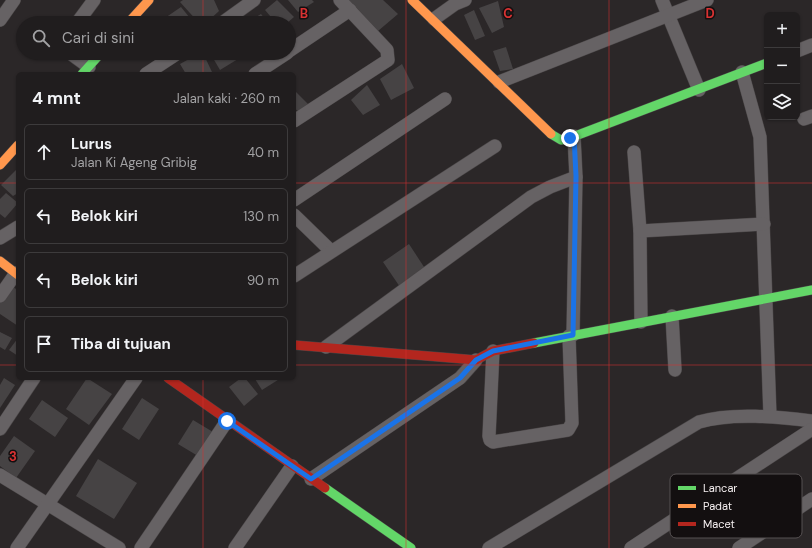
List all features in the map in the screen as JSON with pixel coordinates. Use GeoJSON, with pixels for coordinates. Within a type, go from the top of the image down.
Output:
{"type":"FeatureCollection","features":[{"type":"Feature","properties":{"kind":"street"},"geometry":{"type":"LineString","coordinates":[[0,20],[14,0]]}},
{"type":"Feature","properties":{"kind":"street"},"geometry":{"type":"LineString","coordinates":[[82,16],[94,0]]}},
{"type":"Feature","properties":{"kind":"street"},"geometry":{"type":"LineString","coordinates":[[134,16],[149,0]]}},
{"type":"Feature","properties":{"kind":"street"},"geometry":{"type":"LineString","coordinates":[[232,16],[254,0]]}},
{"type":"Feature","properties":{"kind":"street"},"geometry":{"type":"LineString","coordinates":[[296,120],[388,60],[387,50],[340,0]]}},
{"type":"Feature","properties":{"kind":"street"},"geometry":{"type":"LineString","coordinates":[[412,0],[434,19],[554,136],[561,140],[699,90],[764,64]]}},
{"type":"Feature","properties":{"kind":"street"},"geometry":{"type":"LineString","coordinates":[[434,19],[455,4],[465,0]]}},
{"type":"Feature","properties":{"kind":"street"},"geometry":{"type":"LineString","coordinates":[[662,0],[699,90]]}},
{"type":"Feature","properties":{"kind":"street"},"geometry":{"type":"LineString","coordinates":[[499,82],[707,0]]}},
{"type":"Feature","properties":{"kind":"street"},"geometry":{"type":"LineString","coordinates":[[296,47],[350,10]]}},
{"type":"Feature","properties":{"kind":"street"},"geometry":{"type":"LineString","coordinates":[[800,50],[812,45]]}},
{"type":"Feature","properties":{"kind":"street"},"geometry":{"type":"LineString","coordinates":[[76,60],[85,71],[95,60]]}},
{"type":"Feature","properties":{"kind":"street"},"geometry":{"type":"LineString","coordinates":[[153,72],[164,69],[172,60]]}},
{"type":"Feature","properties":{"kind":"street"},"geometry":{"type":"LineString","coordinates":[[258,72],[276,60]]}},
{"type":"Feature","properties":{"kind":"street"},"geometry":{"type":"LineString","coordinates":[[742,72],[760,137],[770,416]]}},
{"type":"Feature","properties":{"kind":"street"},"geometry":{"type":"LineString","coordinates":[[296,199],[445,99]]}},
{"type":"Feature","properties":{"kind":"street"},"geometry":{"type":"LineString","coordinates":[[493,351],[490,440],[493,442],[568,430],[572,423],[571,335],[576,176],[574,136]]}},
{"type":"Feature","properties":{"kind":"street"},"geometry":{"type":"LineString","coordinates":[[296,275],[494,146]]}},
{"type":"Feature","properties":{"kind":"street"},"geometry":{"type":"LineString","coordinates":[[9,157],[16,148]]}},
{"type":"Feature","properties":{"kind":"street"},"geometry":{"type":"LineString","coordinates":[[634,152],[640,231],[641,322]]}},
{"type":"Feature","properties":{"kind":"street"},"geometry":{"type":"LineString","coordinates":[[326,347],[531,197],[576,176]]}},
{"type":"Feature","properties":{"kind":"street"},"geometry":{"type":"LineString","coordinates":[[296,217],[331,251]]}},
{"type":"Feature","properties":{"kind":"street"},"geometry":{"type":"LineString","coordinates":[[640,231],[764,224]]}},
{"type":"Feature","properties":{"kind":"street"},"geometry":{"type":"LineString","coordinates":[[0,238],[16,228]]}},
{"type":"Feature","properties":{"kind":"street"},"geometry":{"type":"LineString","coordinates":[[0,261],[16,273]]}},
{"type":"Feature","properties":{"kind":"street"},"geometry":{"type":"LineString","coordinates":[[0,296],[16,275]]}},
{"type":"Feature","properties":{"kind":"street"},"geometry":{"type":"LineString","coordinates":[[311,479],[460,378],[476,360],[493,351],[812,290]]}},
{"type":"Feature","properties":{"kind":"street"},"geometry":{"type":"LineString","coordinates":[[672,316],[675,370]]}},
{"type":"Feature","properties":{"kind":"street"},"geometry":{"type":"LineString","coordinates":[[296,345],[476,360]]}},
{"type":"Feature","properties":{"kind":"street"},"geometry":{"type":"LineString","coordinates":[[0,428],[33,380]]}},
{"type":"Feature","properties":{"kind":"street"},"geometry":{"type":"LineString","coordinates":[[17,548],[135,380]]}},
{"type":"Feature","properties":{"kind":"street"},"geometry":{"type":"LineString","coordinates":[[176,380],[227,421],[411,548]]}},
{"type":"Feature","properties":{"kind":"street"},"geometry":{"type":"LineString","coordinates":[[489,548],[700,422],[714,419],[770,416],[812,421]]}},
{"type":"Feature","properties":{"kind":"street"},"geometry":{"type":"LineString","coordinates":[[141,548],[227,421]]}},
{"type":"Feature","properties":{"kind":"street"},"geometry":{"type":"LineString","coordinates":[[744,474],[812,429]]}},
{"type":"Feature","properties":{"kind":"street"},"geometry":{"type":"LineString","coordinates":[[234,548],[292,466]]}},
{"type":"Feature","properties":{"kind":"street"},"geometry":{"type":"LineString","coordinates":[[0,475],[119,548]]}},
{"type":"Feature","properties":{"kind":"street"},"geometry":{"type":"LineString","coordinates":[[802,506],[812,499]]}},
{"type":"Feature","properties":{"kind":"street"},"geometry":{"type":"LineString","coordinates":[[631,548],[670,522]]}},
{"type":"Feature","properties":{"kind":"street"},"geometry":{"type":"LineString","coordinates":[[739,548],[754,538]]}},
{"type":"Feature","properties":{"kind":"building"},"geometry":{"type":"Polygon","coordinates":[[[183,0],[214,0],[219,11],[214,16],[193,16],[180,2],[183,0]]]}},
{"type":"Feature","properties":{"kind":"building"},"geometry":{"type":"Polygon","coordinates":[[[277,0],[293,16],[270,16],[265,10],[277,0]]]}},
{"type":"Feature","properties":{"kind":"building"},"geometry":{"type":"Polygon","coordinates":[[[288,0],[312,0],[314,2],[298,12],[288,0]]]}},
{"type":"Feature","properties":{"kind":"building"},"geometry":{"type":"Polygon","coordinates":[[[349,0],[383,0],[398,14],[378,31],[349,0]]]}},
{"type":"Feature","properties":{"kind":"building"},"geometry":{"type":"Polygon","coordinates":[[[498,1],[504,27],[492,33],[479,8],[498,1]]]}},
{"type":"Feature","properties":{"kind":"building"},"geometry":{"type":"Polygon","coordinates":[[[181,7],[188,16],[168,16],[181,7]]]}},
{"type":"Feature","properties":{"kind":"building"},"geometry":{"type":"Polygon","coordinates":[[[474,10],[485,36],[475,40],[464,15],[474,10]]]}},
{"type":"Feature","properties":{"kind":"building"},"geometry":{"type":"Polygon","coordinates":[[[506,47],[513,69],[500,71],[493,51],[506,47]]]}},
{"type":"Feature","properties":{"kind":"building"},"geometry":{"type":"Polygon","coordinates":[[[187,60],[206,60],[212,72],[185,72],[180,64],[187,60]]]}},
{"type":"Feature","properties":{"kind":"building"},"geometry":{"type":"Polygon","coordinates":[[[214,60],[236,60],[220,70],[214,60]]]}},
{"type":"Feature","properties":{"kind":"building"},"geometry":{"type":"Polygon","coordinates":[[[402,64],[414,88],[391,100],[380,79],[402,64]]]}},
{"type":"Feature","properties":{"kind":"building"},"geometry":{"type":"Polygon","coordinates":[[[367,85],[380,105],[363,115],[351,100],[367,85]]]}},
{"type":"Feature","properties":{"kind":"building"},"geometry":{"type":"Polygon","coordinates":[[[296,92],[309,105],[297,111],[296,109],[296,92]]]}},
{"type":"Feature","properties":{"kind":"building"},"geometry":{"type":"Polygon","coordinates":[[[16,170],[16,194],[13,196],[1,185],[16,170]]]}},
{"type":"Feature","properties":{"kind":"building"},"geometry":{"type":"Polygon","coordinates":[[[6,193],[16,201],[16,205],[5,218],[0,214],[0,199],[6,193]]]}},
{"type":"Feature","properties":{"kind":"building"},"geometry":{"type":"Polygon","coordinates":[[[409,244],[426,270],[400,287],[383,262],[409,244]]]}},
{"type":"Feature","properties":{"kind":"building"},"geometry":{"type":"Polygon","coordinates":[[[11,286],[16,289],[16,325],[0,314],[0,303],[11,286]]]}},
{"type":"Feature","properties":{"kind":"building"},"geometry":{"type":"Polygon","coordinates":[[[0,332],[12,338],[5,350],[0,347],[0,332]]]}},
{"type":"Feature","properties":{"kind":"building"},"geometry":{"type":"Polygon","coordinates":[[[16,341],[16,355],[9,350],[16,341]]]}},
{"type":"Feature","properties":{"kind":"building"},"geometry":{"type":"Polygon","coordinates":[[[4,378],[15,385],[0,408],[0,385],[4,378]]]}},
{"type":"Feature","properties":{"kind":"building"},"geometry":{"type":"Polygon","coordinates":[[[86,380],[90,380],[112,394],[89,425],[66,409],[86,380]]]}},
{"type":"Feature","properties":{"kind":"building"},"geometry":{"type":"Polygon","coordinates":[[[238,380],[247,380],[258,394],[244,406],[229,387],[238,380]]]}},
{"type":"Feature","properties":{"kind":"building"},"geometry":{"type":"Polygon","coordinates":[[[256,380],[278,380],[262,390],[256,380]]]}},
{"type":"Feature","properties":{"kind":"building"},"geometry":{"type":"Polygon","coordinates":[[[142,398],[159,409],[139,440],[122,429],[142,398]]]}},
{"type":"Feature","properties":{"kind":"building"},"geometry":{"type":"Polygon","coordinates":[[[42,400],[68,418],[55,437],[29,419],[42,400]]]}},
{"type":"Feature","properties":{"kind":"building"},"geometry":{"type":"Polygon","coordinates":[[[193,420],[213,432],[198,456],[178,444],[193,420]]]}},
{"type":"Feature","properties":{"kind":"building"},"geometry":{"type":"Polygon","coordinates":[[[14,436],[35,451],[16,478],[0,466],[0,456],[14,436]]]}},
{"type":"Feature","properties":{"kind":"building"},"geometry":{"type":"Polygon","coordinates":[[[98,459],[137,483],[114,519],[76,496],[98,459]]]}},
{"type":"Feature","properties":{"kind":"traffic: fast"},"geometry":{"type":"LineString","coordinates":[[84,72],[95,60]]}},
{"type":"Feature","properties":{"kind":"traffic: fast"},"geometry":{"type":"LineString","coordinates":[[551,134],[561,140],[570,138],[764,64]]}},
{"type":"Feature","properties":{"kind":"traffic: fast"},"geometry":{"type":"LineString","coordinates":[[534,343],[812,290]]}},
{"type":"Feature","properties":{"kind":"traffic: fast"},"geometry":{"type":"LineString","coordinates":[[325,488],[411,548]]}},
{"type":"Feature","properties":{"kind":"traffic: slow"},"geometry":{"type":"LineString","coordinates":[[134,16],[149,0]]}},
{"type":"Feature","properties":{"kind":"traffic: slow"},"geometry":{"type":"LineString","coordinates":[[412,0],[551,134]]}},
{"type":"Feature","properties":{"kind":"traffic: slow"},"geometry":{"type":"LineString","coordinates":[[0,165],[16,147]]}},
{"type":"Feature","properties":{"kind":"traffic: slow"},"geometry":{"type":"LineString","coordinates":[[0,261],[16,273]]}},
{"type":"Feature","properties":{"kind":"traffic: jam"},"geometry":{"type":"LineString","coordinates":[[296,345],[476,360],[493,351],[534,343]]}},
{"type":"Feature","properties":{"kind":"traffic: jam"},"geometry":{"type":"LineString","coordinates":[[171,380],[325,488]]}},
{"type":"Feature","properties":{"kind":"route"},"geometry":{"type":"LineString","coordinates":[[227,421],[311,479],[460,378],[476,360],[493,351],[573,335],[576,176],[574,136],[570,138]]}}]}
